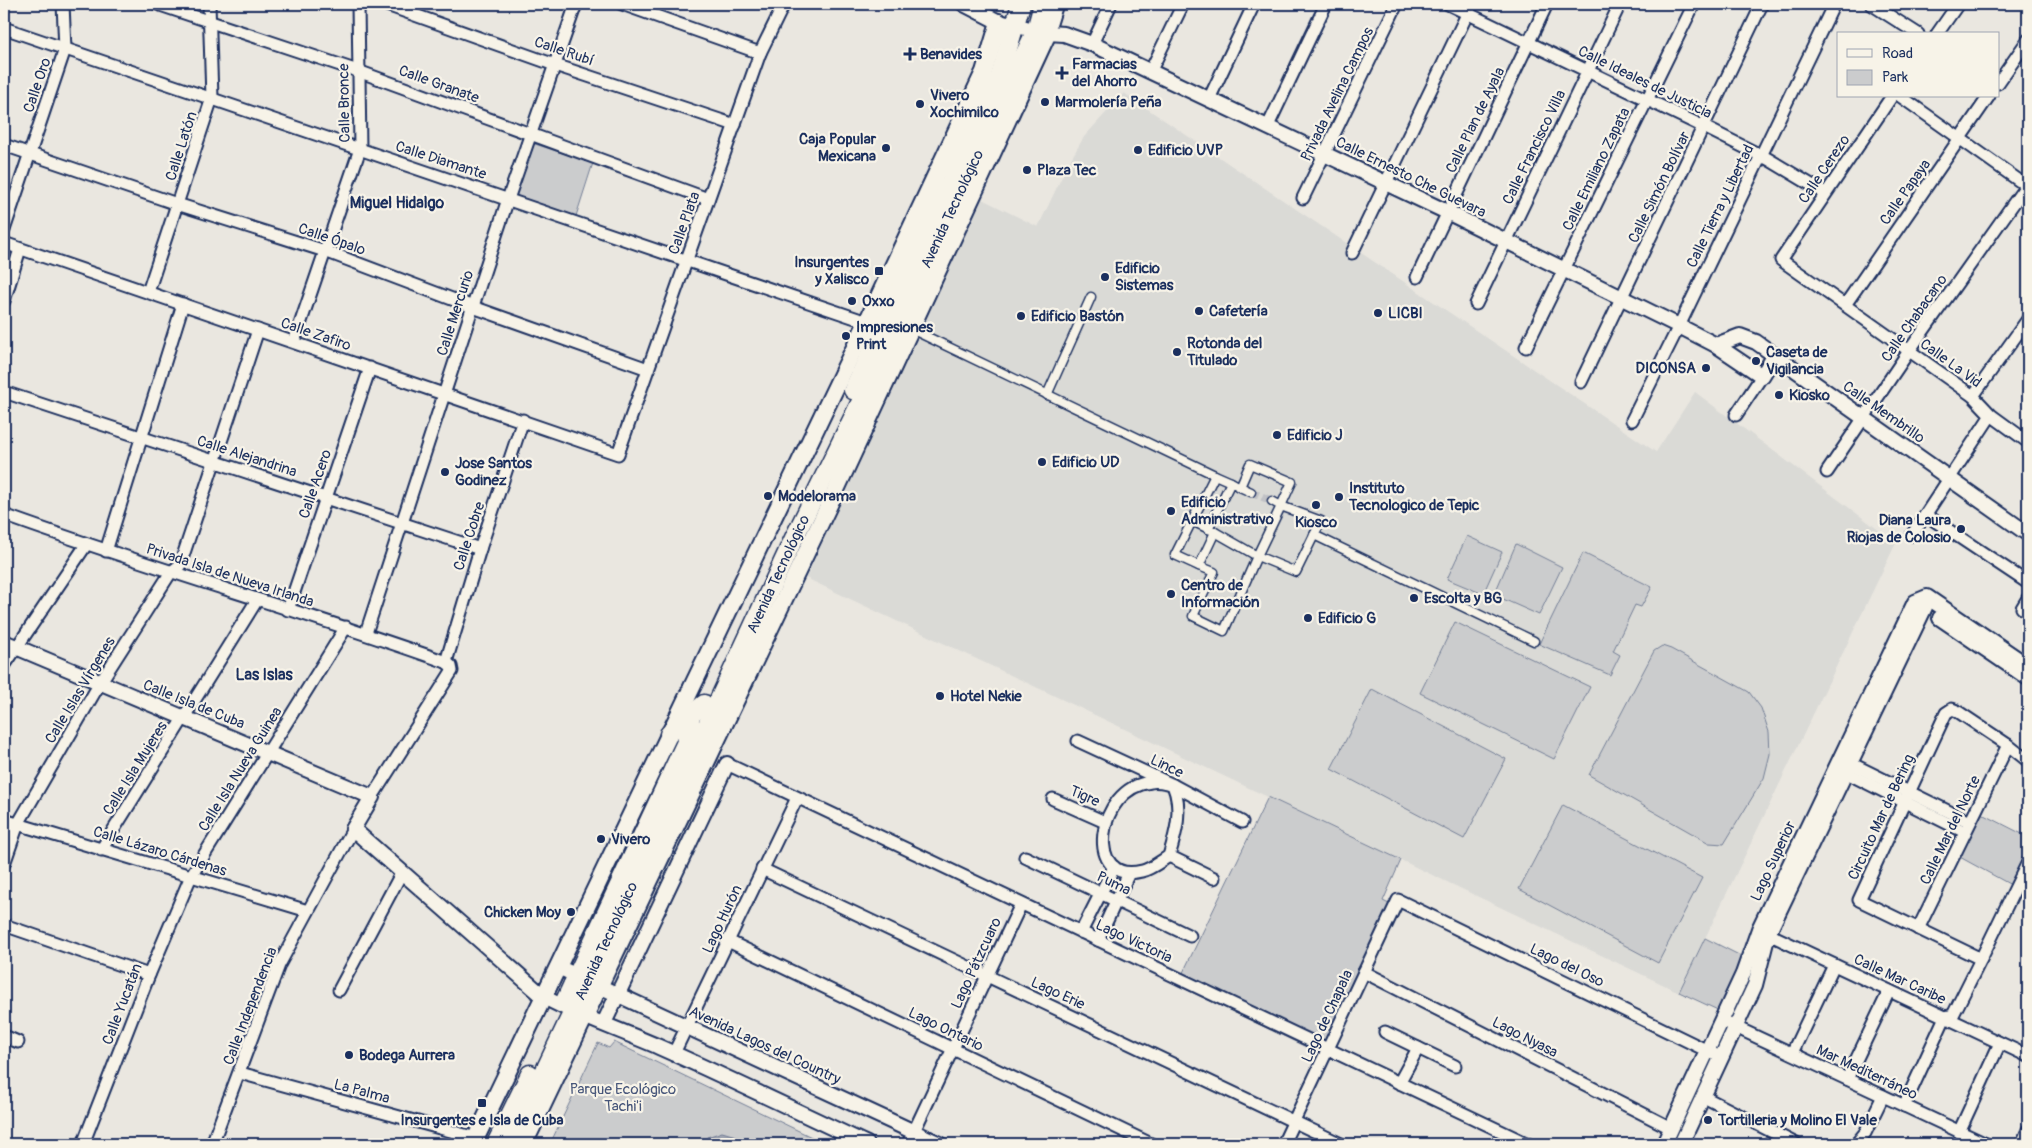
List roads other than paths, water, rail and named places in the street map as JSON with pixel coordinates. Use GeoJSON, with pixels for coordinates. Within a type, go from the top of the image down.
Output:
{"type":"FeatureCollection","features":[{"type":"Feature","properties":{"kind":"highway","name":"Avenida Tecnológico"},"geometry":{"type":"LineString","coordinates":[[588,980],[704,704],[1000,76],[1021,4]]}},
{"type":"Feature","properties":{"kind":"highway","name":"Avenida Tecnológico"},"geometry":{"type":"LineString","coordinates":[[510,1144],[574,1011],[794,538],[1042,32],[1043,4]]}},
{"type":"Feature","properties":{"kind":"highway"},"geometry":{"type":"LineString","coordinates":[[888,277],[917,255]]}},
{"type":"Feature","properties":{"kind":"highway"},"geometry":{"type":"LineString","coordinates":[[866,424],[868,386]]}},
{"type":"Feature","properties":{"kind":"highway"},"geometry":{"type":"LineString","coordinates":[[670,734],[704,704]]}},
{"type":"Feature","properties":{"kind":"highway"},"geometry":{"type":"LineString","coordinates":[[675,794],[676,824]]}},
{"type":"Feature","properties":{"kind":"highway"},"geometry":{"type":"LineString","coordinates":[[631,889],[653,872]]}},
{"type":"Feature","properties":{"kind":"highway","name":"Avenida Tecnológico"},"geometry":{"type":"LineString","coordinates":[[496,1144],[574,1011]]}},
{"type":"Feature","properties":{"kind":"main road","name":"Avenida Tecnológico"},"geometry":{"type":"LineString","coordinates":[[474,1141],[867,322],[984,72],[999,22]]}},
{"type":"Feature","properties":{"kind":"main road","name":"Avenida Tecnológico"},"geometry":{"type":"LineString","coordinates":[[524,1144],[574,1011],[588,980],[653,872],[676,824],[911,329],[1042,32]]}},
{"type":"Feature","properties":{"kind":"street","name":"Calle Oro"},"geometry":{"type":"LineString","coordinates":[[4,230],[65,49],[63,4]]}},
{"type":"Feature","properties":{"kind":"street","name":"Calle Granate"},"geometry":{"type":"LineString","coordinates":[[157,4],[358,71],[708,199]]}},
{"type":"Feature","properties":{"kind":"street","name":"Calle Latón"},"geometry":{"type":"LineString","coordinates":[[148,292],[212,98],[209,4]]}},
{"type":"Feature","properties":{"kind":"street","name":"Calle Bronce"},"geometry":{"type":"LineString","coordinates":[[294,342],[360,149],[358,4]]}},
{"type":"Feature","properties":{"kind":"street","name":"Calle Rubí"},"geometry":{"type":"LineString","coordinates":[[384,4],[555,65],[735,125]]}},
{"type":"Feature","properties":{"kind":"street","name":"Calle Mercurio"},"geometry":{"type":"LineString","coordinates":[[366,634],[508,198],[576,4]]}},
{"type":"Feature","properties":{"kind":"street"},"geometry":{"type":"LineString","coordinates":[[622,4],[760,53]]}},
{"type":"Feature","properties":{"kind":"street","name":"Calle Plata"},"geometry":{"type":"LineString","coordinates":[[618,454],[760,53],[784,4]]}},
{"type":"Feature","properties":{"kind":"street","name":"Calle Ernesto Che Guevara"},"geometry":{"type":"LineString","coordinates":[[964,4],[999,22],[1042,32],[1064,34],[1092,44],[1447,212],[1679,326],[1716,345],[1762,376]]}},
{"type":"Feature","properties":{"kind":"street"},"geometry":{"type":"LineString","coordinates":[[1042,32],[1057,4]]}},
{"type":"Feature","properties":{"kind":"street"},"geometry":{"type":"LineString","coordinates":[[1092,44],[1111,4]]}},
{"type":"Feature","properties":{"kind":"street"},"geometry":{"type":"LineString","coordinates":[[1150,72],[1183,4]]}},
{"type":"Feature","properties":{"kind":"street"},"geometry":{"type":"LineString","coordinates":[[1209,99],[1254,4]]}},
{"type":"Feature","properties":{"kind":"street"},"geometry":{"type":"LineString","coordinates":[[1267,128],[1326,4]]}},
{"type":"Feature","properties":{"kind":"street","name":"Privada Avelina Campos"},"geometry":{"type":"LineString","coordinates":[[1303,198],[1397,4]]}},
{"type":"Feature","properties":{"kind":"street","name":"Calle Ideales de Justicia"},"geometry":{"type":"LineString","coordinates":[[1448,4],[1469,8],[1528,43],[1761,155],[1825,193]]}},
{"type":"Feature","properties":{"kind":"street","name":"Calle Plan de Ayala"},"geometry":{"type":"LineString","coordinates":[[1416,277],[1547,4]]}},
{"type":"Feature","properties":{"kind":"street","name":"Calle Francisco Villa"},"geometry":{"type":"LineString","coordinates":[[1476,304],[1620,4]]}},
{"type":"Feature","properties":{"kind":"street","name":"Calle Emiliano Zapata"},"geometry":{"type":"LineString","coordinates":[[1526,348],[1694,4]]}},
{"type":"Feature","properties":{"kind":"street","name":"Calle Simón Bolívar"},"geometry":{"type":"LineString","coordinates":[[1580,382],[1622,299],[1762,4]]}},
{"type":"Feature","properties":{"kind":"street","name":"Calle Tierra y Libertad"},"geometry":{"type":"LineString","coordinates":[[1632,420],[1834,4]]}},
{"type":"Feature","properties":{"kind":"street"},"geometry":{"type":"LineString","coordinates":[[1871,4],[1915,32]]}},
{"type":"Feature","properties":{"kind":"street"},"geometry":{"type":"LineString","coordinates":[[1938,32],[1958,4]]}},
{"type":"Feature","properties":{"kind":"street"},"geometry":{"type":"LineString","coordinates":[[1352,253],[1469,8]]}},
{"type":"Feature","properties":{"kind":"street","name":"Calle Diamante"},"geometry":{"type":"LineString","coordinates":[[4,28],[508,198],[686,262],[867,322]]}},
{"type":"Feature","properties":{"kind":"street"},"geometry":{"type":"LineString","coordinates":[[2000,80],[2028,40]]}},
{"type":"Feature","properties":{"kind":"street","name":"Calle Cerezo"},"geometry":{"type":"LineString","coordinates":[[1781,260],[1891,98]]}},
{"type":"Feature","properties":{"kind":"street"},"geometry":{"type":"LineString","coordinates":[[1903,98],[2028,185]]}},
{"type":"Feature","properties":{"kind":"street","name":"Calle Papaya"},"geometry":{"type":"LineString","coordinates":[[1845,305],[1988,98]]}},
{"type":"Feature","properties":{"kind":"street","name":"Calle Ópalo"},"geometry":{"type":"LineString","coordinates":[[4,145],[177,204],[325,251],[473,308],[648,369]]}},
{"type":"Feature","properties":{"kind":"street","name":"Calle Chabacano"},"geometry":{"type":"LineString","coordinates":[[1827,472],[1909,351],[2028,185]]}},
{"type":"Feature","properties":{"kind":"street","name":"Calle Zafiro"},"geometry":{"type":"LineString","coordinates":[[4,243],[618,454]]}},
{"type":"Feature","properties":{"kind":"street"},"geometry":{"type":"LineString","coordinates":[[4,301],[20,249]]}},
{"type":"Feature","properties":{"kind":"street","name":"Calle La Vid"},"geometry":{"type":"LineString","coordinates":[[1781,260],[1973,396],[1991,415],[2028,442]]}},
{"type":"Feature","properties":{"kind":"street"},"geometry":{"type":"LineString","coordinates":[[1047,394],[1092,297]]}},
{"type":"Feature","properties":{"kind":"street"},"geometry":{"type":"LineString","coordinates":[[106,551],[183,304]]}},
{"type":"Feature","properties":{"kind":"street"},"geometry":{"type":"LineString","coordinates":[[1973,396],[2028,319]]}},
{"type":"Feature","properties":{"kind":"street"},"geometry":{"type":"LineString","coordinates":[[911,329],[1251,492]]}},
{"type":"Feature","properties":{"kind":"street"},"geometry":{"type":"LineString","coordinates":[[171,572],[180,565],[258,330]]}},
{"type":"Feature","properties":{"kind":"street","name":"Calle Membrillo"},"geometry":{"type":"LineString","coordinates":[[1716,345],[1740,336],[1756,342],[2028,534]]}},
{"type":"Feature","properties":{"kind":"street"},"geometry":{"type":"LineString","coordinates":[[1736,415],[1775,355]]}},
{"type":"Feature","properties":{"kind":"street","name":"Calle Acero"},"geometry":{"type":"LineString","coordinates":[[288,610],[370,368]]}},
{"type":"Feature","properties":{"kind":"street","name":"Calle Alejandrina"},"geometry":{"type":"LineString","coordinates":[[4,392],[480,549]]}},
{"type":"Feature","properties":{"kind":"street"},"geometry":{"type":"LineString","coordinates":[[1912,535],[1991,415]]}},
{"type":"Feature","properties":{"kind":"street","name":"Calle Cobre"},"geometry":{"type":"LineString","coordinates":[[372,797],[452,671],[451,666],[446,662],[480,549],[523,420]]}},
{"type":"Feature","properties":{"kind":"street"},"geometry":{"type":"LineString","coordinates":[[1215,475],[1176,555],[1214,572],[1193,616],[1224,631],[1292,482],[1250,464],[1240,487]]}},
{"type":"Feature","properties":{"kind":"street"},"geometry":{"type":"LineString","coordinates":[[1199,566],[1211,530],[1231,482]]}},
{"type":"Feature","properties":{"kind":"street"},"geometry":{"type":"LineString","coordinates":[[1192,521],[1257,556],[1296,572],[1321,521],[1272,502]]}},
{"type":"Feature","properties":{"kind":"street","name":"Privada Isla de Nueva Irlanda"},"geometry":{"type":"LineString","coordinates":[[4,515],[86,545],[346,627],[446,662]]}},
{"type":"Feature","properties":{"kind":"street"},"geometry":{"type":"LineString","coordinates":[[1926,515],[2028,583]]}},
{"type":"Feature","properties":{"kind":"street"},"geometry":{"type":"LineString","coordinates":[[1314,535],[1534,641]]}},
{"type":"Feature","properties":{"kind":"street"},"geometry":{"type":"LineString","coordinates":[[4,666],[10,644],[86,545]]}},
{"type":"Feature","properties":{"kind":"street","name":"Calle Islas Vírgenes"},"geometry":{"type":"LineString","coordinates":[[4,864],[18,824],[100,683],[171,572]]}},
{"type":"Feature","properties":{"kind":"street"},"geometry":{"type":"LineString","coordinates":[[2028,666],[1926,597],[1921,602],[2028,678]]}},
{"type":"Feature","properties":{"kind":"street","name":"Calle Isla Mujeres"},"geometry":{"type":"LineString","coordinates":[[101,850],[258,600]]}},
{"type":"Feature","properties":{"kind":"street","name":"Lago Superior"},"geometry":{"type":"LineString","coordinates":[[1664,1144],[1842,765],[1921,602]]}},
{"type":"Feature","properties":{"kind":"street","name":"Calle Isla Nueva Guinea"},"geometry":{"type":"LineString","coordinates":[[191,876],[346,627]]}},
{"type":"Feature","properties":{"kind":"street","name":"Calle Isla de Cuba"},"geometry":{"type":"LineString","coordinates":[[10,644],[372,797]]}},
{"type":"Feature","properties":{"kind":"street","name":"Circuito Mar de Bering"},"geometry":{"type":"LineString","coordinates":[[1981,959],[1859,900],[1946,713],[1952,709],[1957,711],[2008,744],[2028,761]]}},
{"type":"Feature","properties":{"kind":"street","name":"Lince"},"geometry":{"type":"LineString","coordinates":[[1078,740],[1242,822]]}},
{"type":"Feature","properties":{"kind":"street","name":"Calle Mar del Norte"},"geometry":{"type":"LineString","coordinates":[[1918,929],[2008,744]]}},
{"type":"Feature","properties":{"kind":"street"},"geometry":{"type":"LineString","coordinates":[[604,1023],[727,764]]}},
{"type":"Feature","properties":{"kind":"street","name":"Lago Victoria"},"geometry":{"type":"LineString","coordinates":[[727,764],[1528,1144]]}},
{"type":"Feature","properties":{"kind":"street"},"geometry":{"type":"LineString","coordinates":[[1842,765],[1968,827]]}},
{"type":"Feature","properties":{"kind":"street"},"geometry":{"type":"LineString","coordinates":[[1152,782],[1172,787],[1179,810],[1177,832],[1169,856],[1144,871],[1130,873],[1114,867],[1109,862],[1103,836],[1105,822],[1123,795],[1139,785],[1152,782]]}},
{"type":"Feature","properties":{"kind":"street"},"geometry":{"type":"LineString","coordinates":[[372,797],[353,829],[544,997],[674,1054],[867,1144]]}},
{"type":"Feature","properties":{"kind":"street","name":"Lago Hurón"},"geometry":{"type":"LineString","coordinates":[[674,1054],[797,798]]}},
{"type":"Feature","properties":{"kind":"street","name":"Tigre"},"geometry":{"type":"LineString","coordinates":[[1053,799],[1105,822]]}},
{"type":"Feature","properties":{"kind":"street"},"geometry":{"type":"LineString","coordinates":[[4,813],[18,824]]}},
{"type":"Feature","properties":{"kind":"street","name":"Calle Lázaro Cárdenas"},"geometry":{"type":"LineString","coordinates":[[4,820],[308,911]]}},
{"type":"Feature","properties":{"kind":"street","name":"Calle Independencia"},"geometry":{"type":"LineString","coordinates":[[212,1144],[279,965],[353,829]]}},
{"type":"Feature","properties":{"kind":"street"},"geometry":{"type":"LineString","coordinates":[[1169,856],[1214,878]]}},
{"type":"Feature","properties":{"kind":"street","name":"Puma"},"geometry":{"type":"LineString","coordinates":[[1025,857],[1190,936]]}},
{"type":"Feature","properties":{"kind":"street"},"geometry":{"type":"LineString","coordinates":[[1904,1106],[1945,1017],[1953,1015],[2028,862]]}},
{"type":"Feature","properties":{"kind":"street"},"geometry":{"type":"LineString","coordinates":[[1081,932],[1114,867]]}},
{"type":"Feature","properties":{"kind":"street","name":"Lago Erie"},"geometry":{"type":"LineString","coordinates":[[762,869],[1342,1144]]}},
{"type":"Feature","properties":{"kind":"street"},"geometry":{"type":"LineString","coordinates":[[339,990],[402,872]]}},
{"type":"Feature","properties":{"kind":"street"},"geometry":{"type":"LineString","coordinates":[[1098,940],[1130,873]]}},
{"type":"Feature","properties":{"kind":"street","name":"Calle Yucatán"},"geometry":{"type":"LineString","coordinates":[[83,1144],[149,975],[191,876]]}},
{"type":"Feature","properties":{"kind":"street","name":"Lago de Chapala"},"geometry":{"type":"LineString","coordinates":[[1283,1144],[1398,900]]}},
{"type":"Feature","properties":{"kind":"street","name":"Lago del Oso"},"geometry":{"type":"LineString","coordinates":[[1398,900],[1722,1058]]}},
{"type":"Feature","properties":{"kind":"street","name":"Lago Pátzcuaro"},"geometry":{"type":"LineString","coordinates":[[911,1138],[1021,904]]}},
{"type":"Feature","properties":{"kind":"street"},"geometry":{"type":"LineString","coordinates":[[4,925],[149,975]]}},
{"type":"Feature","properties":{"kind":"street","name":"Lago Superior"},"geometry":{"type":"LineString","coordinates":[[1681,1144],[1722,1058],[1754,984],[1763,932]]}},
{"type":"Feature","properties":{"kind":"street","name":"Calle Mar Caribe"},"geometry":{"type":"LineString","coordinates":[[1763,932],[2028,1056]]}},
{"type":"Feature","properties":{"kind":"street","name":"Lago Ontario"},"geometry":{"type":"LineString","coordinates":[[728,942],[1151,1144]]}},
{"type":"Feature","properties":{"kind":"street"},"geometry":{"type":"LineString","coordinates":[[1792,1053],[1834,965]]}},
{"type":"Feature","properties":{"kind":"street","name":"Avenida Lagos del Country"},"geometry":{"type":"LineString","coordinates":[[558,967],[687,1026],[911,1138],[940,1144]]}},
{"type":"Feature","properties":{"kind":"street","name":"Lago Nyasa"},"geometry":{"type":"LineString","coordinates":[[1364,972],[1671,1128]]}},
{"type":"Feature","properties":{"kind":"street"},"geometry":{"type":"LineString","coordinates":[[1847,1079],[1889,991]]}},
{"type":"Feature","properties":{"kind":"street","name":"Mar Mediterráneo"},"geometry":{"type":"LineString","coordinates":[[1722,1020],[1985,1144]]}},
{"type":"Feature","properties":{"kind":"street"},"geometry":{"type":"LineString","coordinates":[[1385,1032],[1455,1066]]}},
{"type":"Feature","properties":{"kind":"street"},"geometry":{"type":"LineString","coordinates":[[4,1036],[18,1042]]}},
{"type":"Feature","properties":{"kind":"street"},"geometry":{"type":"LineString","coordinates":[[1959,1132],[2000,1043]]}},
{"type":"Feature","properties":{"kind":"street"},"geometry":{"type":"LineString","coordinates":[[1399,1083],[1418,1048]]}},
{"type":"Feature","properties":{"kind":"street","name":"La Palma"},"geometry":{"type":"LineString","coordinates":[[240,1073],[474,1141]]}},
{"type":"Feature","properties":{"kind":"street"},"geometry":{"type":"LineString","coordinates":[[1856,1144],[1865,1133],[1883,1096]]}},
{"type":"Feature","properties":{"kind":"street"},"geometry":{"type":"LineString","coordinates":[[1704,1097],[1796,1144]]}},
{"type":"Feature","properties":{"kind":"street"},"geometry":{"type":"LineString","coordinates":[[2022,1144],[2028,1130]]}},
{"type":"Feature","properties":{"kind":"tunnel"},"geometry":{"type":"LineString","coordinates":[[1251,492],[1272,501]]}},
{"type":"Feature","properties":{"kind":"place","name":"Benavides"},"geometry":{"type":"Point","coordinates":[910,54]}},
{"type":"Feature","properties":{"kind":"place","name":"Farmacias del Ahorro"},"geometry":{"type":"Point","coordinates":[1062,73]}},
{"type":"Feature","properties":{"kind":"place","name":"Marmolería Peña"},"geometry":{"type":"Point","coordinates":[1045,102]}},
{"type":"Feature","properties":{"kind":"place","name":"Vivero Xochimilco"},"geometry":{"type":"Point","coordinates":[920,104]}},
{"type":"Feature","properties":{"kind":"place","name":"Caja Popular Mexicana"},"geometry":{"type":"Point","coordinates":[886,148]}},
{"type":"Feature","properties":{"kind":"place","name":"Edificio UVP"},"geometry":{"type":"Point","coordinates":[1138,150]}},
{"type":"Feature","properties":{"kind":"place","name":"Plaza Tec"},"geometry":{"type":"Point","coordinates":[1027,170]}},
{"type":"Feature","properties":{"kind":"place","name":"Insurgentes y Xalisco"},"geometry":{"type":"Point","coordinates":[879,271]}},
{"type":"Feature","properties":{"kind":"place","name":"Edificio Sistemas"},"geometry":{"type":"Point","coordinates":[1105,277]}},
{"type":"Feature","properties":{"kind":"place","name":"Oxxo"},"geometry":{"type":"Point","coordinates":[852,301]}},
{"type":"Feature","properties":{"kind":"place","name":"Cafetería"},"geometry":{"type":"Point","coordinates":[1199,311]}},
{"type":"Feature","properties":{"kind":"place","name":"LICBI"},"geometry":{"type":"Point","coordinates":[1378,313]}},
{"type":"Feature","properties":{"kind":"place","name":"Edificio Bastón"},"geometry":{"type":"Point","coordinates":[1021,316]}},
{"type":"Feature","properties":{"kind":"place","name":"Impresiones Print"},"geometry":{"type":"Point","coordinates":[846,336]}},
{"type":"Feature","properties":{"kind":"place","name":"Rotonda del Titulado"},"geometry":{"type":"Point","coordinates":[1177,352]}},
{"type":"Feature","properties":{"kind":"place","name":"Caseta de Vigilancia"},"geometry":{"type":"Point","coordinates":[1756,361]}},
{"type":"Feature","properties":{"kind":"place","name":"DICONSA"},"geometry":{"type":"Point","coordinates":[1706,368]}},
{"type":"Feature","properties":{"kind":"place","name":"Kiosko"},"geometry":{"type":"Point","coordinates":[1779,395]}},
{"type":"Feature","properties":{"kind":"place","name":"Edificio J"},"geometry":{"type":"Point","coordinates":[1277,435]}},
{"type":"Feature","properties":{"kind":"place","name":"Edificio UD"},"geometry":{"type":"Point","coordinates":[1042,462]}},
{"type":"Feature","properties":{"kind":"place","name":"Jose Santos Godinez"},"geometry":{"type":"Point","coordinates":[445,472]}},
{"type":"Feature","properties":{"kind":"place","name":"Modelorama"},"geometry":{"type":"Point","coordinates":[768,496]}},
{"type":"Feature","properties":{"kind":"place","name":"Instituto Tecnologico de Tepic"},"geometry":{"type":"Point","coordinates":[1339,497]}},
{"type":"Feature","properties":{"kind":"place","name":"Kiosco"},"geometry":{"type":"Point","coordinates":[1316,505]}},
{"type":"Feature","properties":{"kind":"place","name":"Edificio Administrativo"},"geometry":{"type":"Point","coordinates":[1171,511]}},
{"type":"Feature","properties":{"kind":"place","name":"Diana Laura Riojas de Colosio"},"geometry":{"type":"Point","coordinates":[1961,529]}},
{"type":"Feature","properties":{"kind":"place","name":"Centro de Información"},"geometry":{"type":"Point","coordinates":[1171,594]}},
{"type":"Feature","properties":{"kind":"place","name":"Escolta y BG"},"geometry":{"type":"Point","coordinates":[1414,598]}},
{"type":"Feature","properties":{"kind":"place","name":"Edificio G"},"geometry":{"type":"Point","coordinates":[1308,618]}},
{"type":"Feature","properties":{"kind":"place","name":"Hotel Nekie"},"geometry":{"type":"Point","coordinates":[940,696]}},
{"type":"Feature","properties":{"kind":"place","name":"Vivero"},"geometry":{"type":"Point","coordinates":[601,839]}},
{"type":"Feature","properties":{"kind":"place","name":"Chicken Moy"},"geometry":{"type":"Point","coordinates":[571,912]}},
{"type":"Feature","properties":{"kind":"place","name":"Bodega Aurrera"},"geometry":{"type":"Point","coordinates":[349,1055]}},
{"type":"Feature","properties":{"kind":"place","name":"Insurgentes e Isla de Cuba"},"geometry":{"type":"Point","coordinates":[482,1103]}},
{"type":"Feature","properties":{"kind":"place","name":"Tortilleria y Molino El Vale"},"geometry":{"type":"Point","coordinates":[1708,1120]}},
{"type":"Feature","properties":{"kind":"district","name":"Miguel Hidalgo"},"geometry":{"type":"Point","coordinates":[397,202]}},
{"type":"Feature","properties":{"kind":"district","name":"Las Islas"},"geometry":{"type":"Point","coordinates":[264,674]}},
{"type":"Feature","properties":{"kind":"park label","name":"Parque Ecológico Tachi'i"},"geometry":{"type":"Point","coordinates":[623,1098]}}]}
